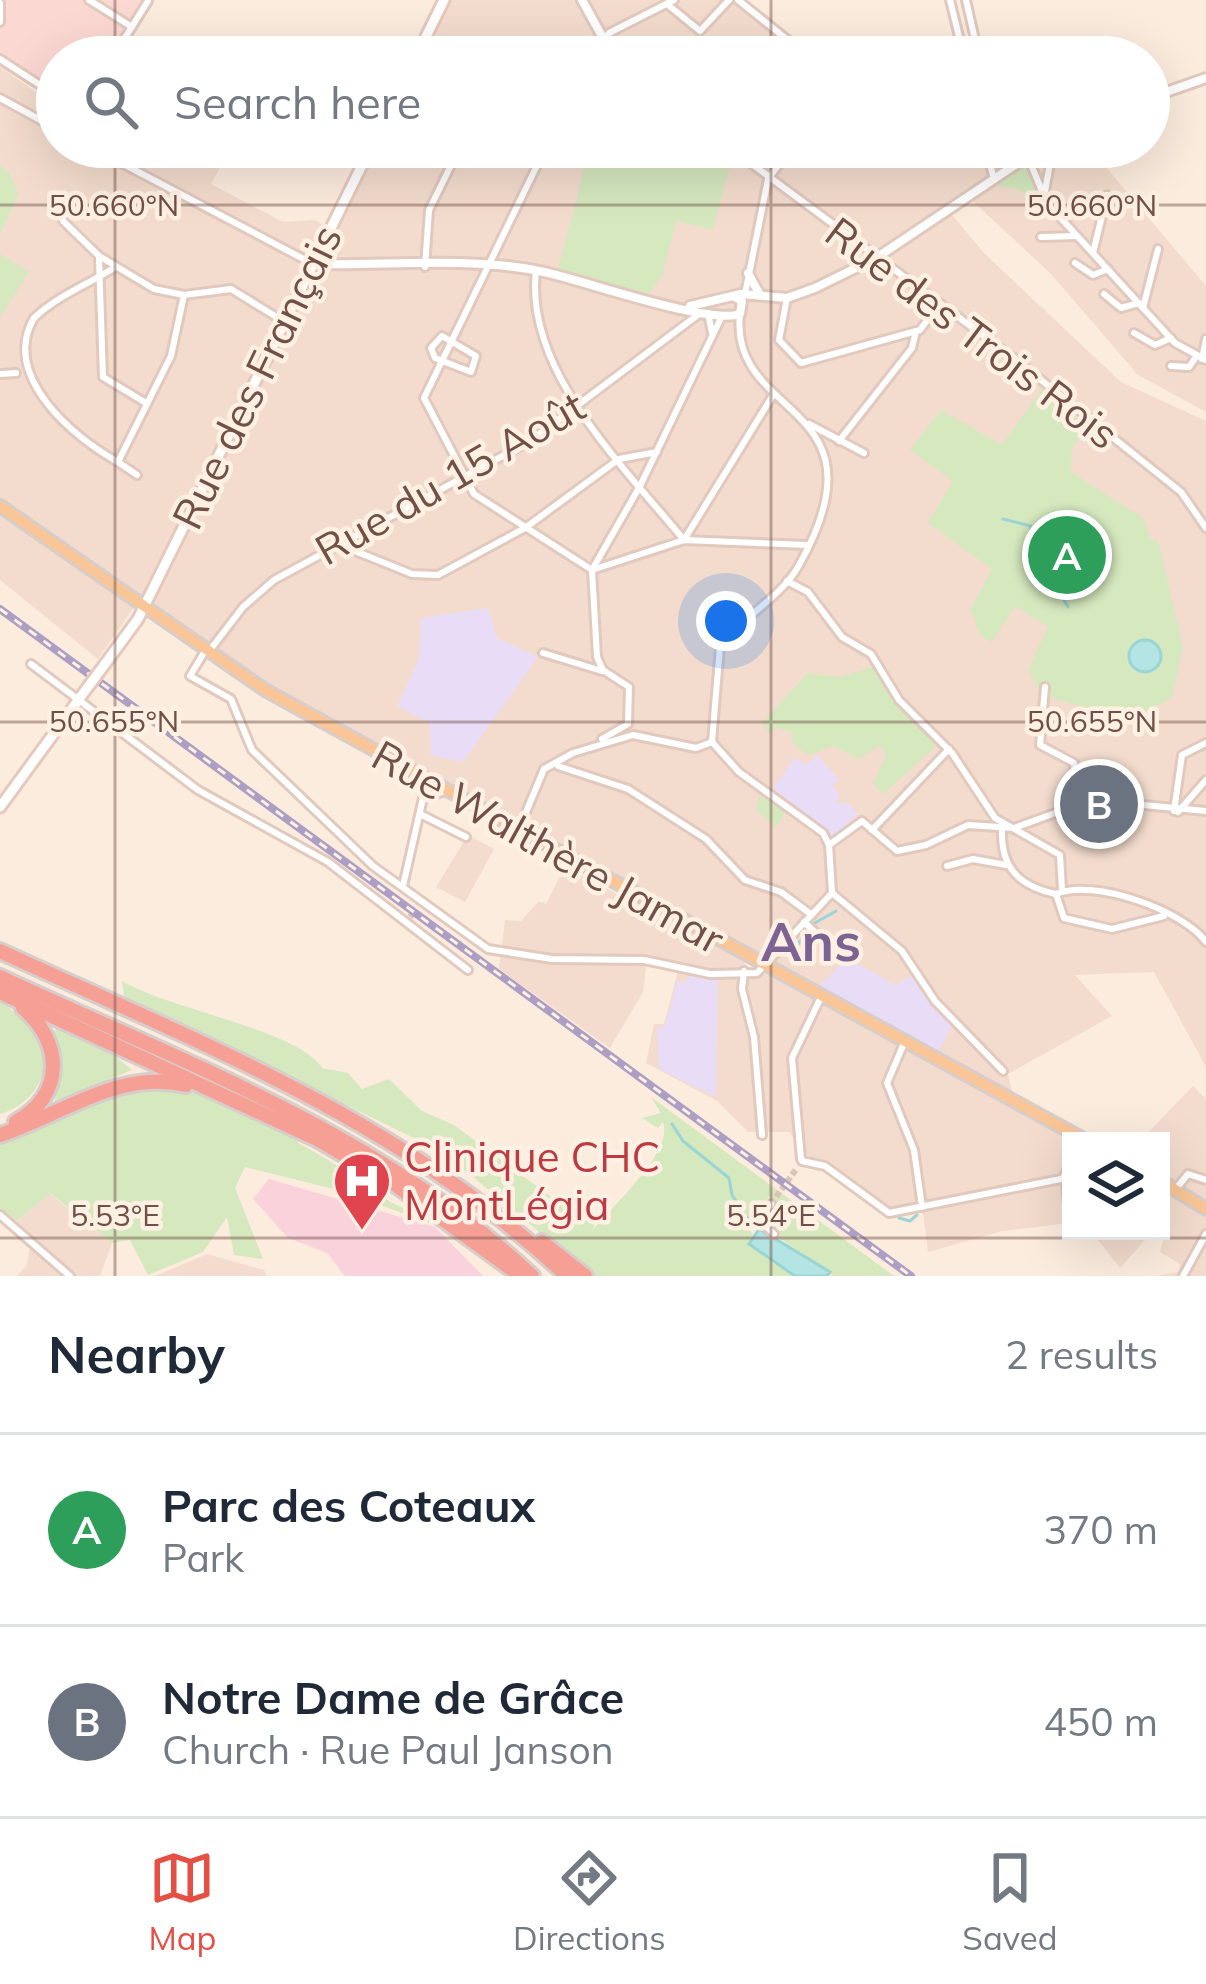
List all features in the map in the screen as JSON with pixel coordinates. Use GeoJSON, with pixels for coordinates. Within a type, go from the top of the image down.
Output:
{"type":"FeatureCollection","features":[{"type":"Feature","properties":{"kind":"highway"},"geometry":{"type":"LineString","coordinates":[[0,951],[334,1106],[427,1162],[521,1233],[567,1276]]}},
{"type":"Feature","properties":{"kind":"highway"},"geometry":{"type":"LineString","coordinates":[[0,977],[373,1155],[438,1198],[532,1276]]}},
{"type":"Feature","properties":{"kind":"highway"},"geometry":{"type":"LineString","coordinates":[[0,993],[367,1168],[521,1276]]}},
{"type":"Feature","properties":{"kind":"highway"},"geometry":{"type":"LineString","coordinates":[[0,993],[48,1036],[55,1065],[39,1104],[0,1131]]}},
{"type":"Feature","properties":{"kind":"highway"},"geometry":{"type":"LineString","coordinates":[[0,1131],[136,1082],[176,1083],[242,1105]]}},
{"type":"Feature","properties":{"kind":"highway"},"geometry":{"type":"LineString","coordinates":[[521,1233],[541,1241],[585,1276]]}},
{"type":"Feature","properties":{"kind":"highway"},"geometry":{"type":"LineString","coordinates":[[468,1237],[511,1276]]}},
{"type":"Feature","properties":{"kind":"main road"},"geometry":{"type":"LineString","coordinates":[[426,36],[444,0]]}},
{"type":"Feature","properties":{"kind":"main road","name":"Rue des Français"},"geometry":{"type":"LineString","coordinates":[[1,805],[143,608],[361,168]]}},
{"type":"Feature","properties":{"kind":"main road","name":"Rue Walthère Jamar"},"geometry":{"type":"LineString","coordinates":[[0,506],[206,652],[517,832],[1070,1132]]}},
{"type":"Feature","properties":{"kind":"main road"},"geometry":{"type":"LineString","coordinates":[[1170,1187],[1206,1209]]}},
{"type":"Feature","properties":{"kind":"street"},"geometry":{"type":"LineString","coordinates":[[89,0],[132,27]]}},
{"type":"Feature","properties":{"kind":"street"},"geometry":{"type":"LineString","coordinates":[[582,0],[602,36]]}},
{"type":"Feature","properties":{"kind":"street"},"geometry":{"type":"LineString","coordinates":[[607,36],[671,2],[700,31],[733,0],[781,36]]}},
{"type":"Feature","properties":{"kind":"street"},"geometry":{"type":"LineString","coordinates":[[950,0],[959,36]]}},
{"type":"Feature","properties":{"kind":"street"},"geometry":{"type":"LineString","coordinates":[[966,0],[974,36]]}},
{"type":"Feature","properties":{"kind":"street"},"geometry":{"type":"LineString","coordinates":[[126,36],[148,1]]}},
{"type":"Feature","properties":{"kind":"street"},"geometry":{"type":"LineString","coordinates":[[0,3],[0,22]]}},
{"type":"Feature","properties":{"kind":"street"},"geometry":{"type":"LineString","coordinates":[[0,59],[36,82]]}},
{"type":"Feature","properties":{"kind":"street"},"geometry":{"type":"LineString","coordinates":[[1170,90],[1206,77]]}},
{"type":"Feature","properties":{"kind":"street"},"geometry":{"type":"LineString","coordinates":[[0,98],[36,118]]}},
{"type":"Feature","properties":{"kind":"street"},"geometry":{"type":"LineString","coordinates":[[131,168],[313,264],[536,271],[704,312],[736,310]]}},
{"type":"Feature","properties":{"kind":"street"},"geometry":{"type":"LineString","coordinates":[[425,267],[429,210],[450,168]]}},
{"type":"Feature","properties":{"kind":"street"},"geometry":{"type":"LineString","coordinates":[[535,168],[424,398],[475,494],[592,570]]}},
{"type":"Feature","properties":{"kind":"street","name":"Rue des Trois Rois"},"geometry":{"type":"LineString","coordinates":[[755,168],[940,303],[1180,492],[1206,528]]}},
{"type":"Feature","properties":{"kind":"street"},"geometry":{"type":"LineString","coordinates":[[736,310],[769,179],[777,168]]}},
{"type":"Feature","properties":{"kind":"street"},"geometry":{"type":"LineString","coordinates":[[991,168],[993,176]]}},
{"type":"Feature","properties":{"kind":"street"},"geometry":{"type":"LineString","coordinates":[[604,671],[597,657],[592,570],[640,486],[712,336],[736,310],[760,295],[787,298],[876,258],[1006,168]]}},
{"type":"Feature","properties":{"kind":"street"},"geometry":{"type":"LineString","coordinates":[[1033,168],[1044,194],[1077,236],[1171,338],[1201,358]]}},
{"type":"Feature","properties":{"kind":"street"},"geometry":{"type":"LineString","coordinates":[[1044,194],[1049,168]]}},
{"type":"Feature","properties":{"kind":"street"},"geometry":{"type":"LineString","coordinates":[[1093,253],[1107,195]]}},
{"type":"Feature","properties":{"kind":"street"},"geometry":{"type":"LineString","coordinates":[[63,221],[115,268],[154,289],[184,295],[231,290],[285,321]]}},
{"type":"Feature","properties":{"kind":"street"},"geometry":{"type":"LineString","coordinates":[[1041,237],[1077,236]]}},
{"type":"Feature","properties":{"kind":"street"},"geometry":{"type":"LineString","coordinates":[[1141,306],[1158,249]]}},
{"type":"Feature","properties":{"kind":"street"},"geometry":{"type":"LineString","coordinates":[[99,256],[103,377],[146,403]]}},
{"type":"Feature","properties":{"kind":"street"},"geometry":{"type":"LineString","coordinates":[[1075,263],[1093,275],[1108,269]]}},
{"type":"Feature","properties":{"kind":"street"},"geometry":{"type":"LineString","coordinates":[[115,268],[29,322],[17,343],[16,373],[49,418],[137,476]]}},
{"type":"Feature","properties":{"kind":"street"},"geometry":{"type":"LineString","coordinates":[[536,271],[532,304],[550,365],[684,540]]}},
{"type":"Feature","properties":{"kind":"street"},"geometry":{"type":"LineString","coordinates":[[748,273],[760,295]]}},
{"type":"Feature","properties":{"kind":"street"},"geometry":{"type":"LineString","coordinates":[[1103,294],[1121,308],[1141,306]]}},
{"type":"Feature","properties":{"kind":"street"},"geometry":{"type":"LineString","coordinates":[[118,463],[171,356],[184,295]]}},
{"type":"Feature","properties":{"kind":"street"},"geometry":{"type":"LineString","coordinates":[[32,664],[198,790],[413,913],[492,950],[563,960],[644,960],[705,974],[757,973],[832,893],[829,845],[807,817],[739,772],[712,742],[720,646],[787,581],[806,545],[829,471],[825,448],[750,363],[733,296],[704,312]]}},
{"type":"Feature","properties":{"kind":"street"},"geometry":{"type":"LineString","coordinates":[[787,298],[779,340],[801,363],[916,331]]}},
{"type":"Feature","properties":{"kind":"street"},"geometry":{"type":"LineString","coordinates":[[839,441],[912,349],[916,331],[940,303]]}},
{"type":"Feature","properties":{"kind":"street"},"geometry":{"type":"LineString","coordinates":[[682,307],[685,322]]}},
{"type":"Feature","properties":{"kind":"street"},"geometry":{"type":"LineString","coordinates":[[704,312],[712,336]]}},
{"type":"Feature","properties":{"kind":"street","name":"Rue du 15 Août"},"geometry":{"type":"LineString","coordinates":[[206,652],[261,590],[580,405],[704,312]]}},
{"type":"Feature","properties":{"kind":"street"},"geometry":{"type":"LineString","coordinates":[[1134,333],[1155,344],[1171,338]]}},
{"type":"Feature","properties":{"kind":"street"},"geometry":{"type":"LineString","coordinates":[[435,340],[451,340],[470,350],[476,364],[471,372],[440,360],[431,348],[435,340]]}},
{"type":"Feature","properties":{"kind":"street"},"geometry":{"type":"LineString","coordinates":[[1171,366],[1189,367],[1201,358],[1206,340]]}},
{"type":"Feature","properties":{"kind":"street"},"geometry":{"type":"LineString","coordinates":[[0,374],[16,373]]}},
{"type":"Feature","properties":{"kind":"street"},"geometry":{"type":"LineString","coordinates":[[684,540],[774,393]]}},
{"type":"Feature","properties":{"kind":"street"},"geometry":{"type":"LineString","coordinates":[[807,424],[864,453]]}},
{"type":"Feature","properties":{"kind":"street"},"geometry":{"type":"LineString","coordinates":[[340,544],[430,576],[452,571],[525,528],[619,459],[657,452]]}},
{"type":"Feature","properties":{"kind":"street"},"geometry":{"type":"LineString","coordinates":[[592,570],[684,540],[806,545]]}},
{"type":"Feature","properties":{"kind":"street"},"geometry":{"type":"LineString","coordinates":[[787,581],[805,589],[842,637],[871,654],[899,700],[949,749],[992,814],[1060,855],[1056,909],[1064,917],[1095,928],[1142,924],[1164,916]]}},
{"type":"Feature","properties":{"kind":"street"},"geometry":{"type":"LineString","coordinates":[[206,652],[190,676],[238,708],[252,750],[402,887],[413,913],[468,970]]}},
{"type":"Feature","properties":{"kind":"street"},"geometry":{"type":"LineString","coordinates":[[517,832],[541,774],[628,724],[631,711],[629,686],[604,671],[543,653]]}},
{"type":"Feature","properties":{"kind":"street"},"geometry":{"type":"LineString","coordinates":[[1046,687],[1040,745],[1074,763],[1075,778],[1099,799]]}},
{"type":"Feature","properties":{"kind":"street"},"geometry":{"type":"LineString","coordinates":[[594,744],[633,735],[696,748],[712,742]]}},
{"type":"Feature","properties":{"kind":"street"},"geometry":{"type":"LineString","coordinates":[[1176,812],[1182,755],[1206,743]]}},
{"type":"Feature","properties":{"kind":"street"},"geometry":{"type":"LineString","coordinates":[[872,830],[949,749]]}},
{"type":"Feature","properties":{"kind":"street"},"geometry":{"type":"LineString","coordinates":[[558,766],[628,789],[706,839],[745,880],[781,892],[812,916]]}},
{"type":"Feature","properties":{"kind":"street"},"geometry":{"type":"LineString","coordinates":[[1176,812],[1206,780]]}},
{"type":"Feature","properties":{"kind":"street"},"geometry":{"type":"LineString","coordinates":[[402,887],[424,796],[445,790]]}},
{"type":"Feature","properties":{"kind":"street"},"geometry":{"type":"LineString","coordinates":[[829,845],[856,823],[897,851],[968,825],[1003,831],[1099,799],[1176,812],[1206,811]]}},
{"type":"Feature","properties":{"kind":"street"},"geometry":{"type":"LineString","coordinates":[[422,815],[466,837]]}},
{"type":"Feature","properties":{"kind":"street"},"geometry":{"type":"LineString","coordinates":[[1003,831],[1006,866]]}},
{"type":"Feature","properties":{"kind":"street"},"geometry":{"type":"LineString","coordinates":[[947,866],[973,859],[1006,866],[1033,886],[1127,896],[1181,921],[1206,942]]}},
{"type":"Feature","properties":{"kind":"street"},"geometry":{"type":"LineString","coordinates":[[832,893],[902,951],[940,1007],[1003,1071]]}},
{"type":"Feature","properties":{"kind":"street"},"geometry":{"type":"LineString","coordinates":[[804,922],[819,936]]}},
{"type":"Feature","properties":{"kind":"street"},"geometry":{"type":"LineString","coordinates":[[744,971],[742,989],[754,1037],[762,1135]]}},
{"type":"Feature","properties":{"kind":"street"},"geometry":{"type":"LineString","coordinates":[[821,997],[793,1052],[791,1091],[799,1164],[825,1166],[886,1212],[1062,1177]]}},
{"type":"Feature","properties":{"kind":"street"},"geometry":{"type":"LineString","coordinates":[[905,1041],[887,1083],[914,1150],[922,1207]]}},
{"type":"Feature","properties":{"kind":"street"},"geometry":{"type":"LineString","coordinates":[[1175,1190],[1188,1174],[1206,1180]]}},
{"type":"Feature","properties":{"kind":"street"},"geometry":{"type":"LineString","coordinates":[[752,1227],[771,1204]]}},
{"type":"Feature","properties":{"kind":"street"},"geometry":{"type":"LineString","coordinates":[[0,1215],[70,1276]]}},
{"type":"Feature","properties":{"kind":"street"},"geometry":{"type":"LineString","coordinates":[[761,1221],[774,1234]]}},
{"type":"Feature","properties":{"kind":"street"},"geometry":{"type":"LineString","coordinates":[[1184,1276],[1206,1234]]}},
{"type":"Feature","properties":{"kind":"shaded area"},"geometry":{"type":"Polygon","coordinates":[[[0,0],[150,0],[131,36],[36,36],[36,89],[0,67],[0,0]]]}},
{"type":"Feature","properties":{"kind":"shaded area"},"geometry":{"type":"Polygon","coordinates":[[[446,0],[740,0],[781,36],[428,36],[446,0]]]}},
{"type":"Feature","properties":{"kind":"shaded area"},"geometry":{"type":"Polygon","coordinates":[[[0,67],[36,92],[36,168],[220,168],[211,184],[283,222],[315,220],[328,227],[141,597],[98,659],[0,580],[0,67]]]}},
{"type":"Feature","properties":{"kind":"shaded area"},"geometry":{"type":"Polygon","coordinates":[[[364,168],[990,168],[969,193],[1011,168],[1107,168],[1206,286],[1206,412],[1138,375],[1051,274],[966,195],[948,210],[984,253],[1121,382],[1206,421],[1206,1067],[1154,972],[1075,975],[1112,1016],[1008,1074],[1013,1095],[303,707],[150,604],[364,168]]]}},
{"type":"Feature","properties":{"kind":"shaded area"},"geometry":{"type":"Polygon","coordinates":[[[488,608],[497,638],[538,657],[463,762],[431,755],[430,723],[397,706],[419,658],[421,618],[488,608]]]}},
{"type":"Feature","properties":{"kind":"shaded area"},"geometry":{"type":"Polygon","coordinates":[[[817,755],[839,780],[832,786],[840,795],[836,803],[848,803],[858,814],[832,837],[773,788],[795,758],[807,764],[817,755]]]}},
{"type":"Feature","properties":{"kind":"shaded area"},"geometry":{"type":"Polygon","coordinates":[[[468,835],[494,849],[465,902],[436,887],[468,835]]]}},
{"type":"Feature","properties":{"kind":"shaded area"},"geometry":{"type":"Polygon","coordinates":[[[565,866],[744,962],[748,970],[777,978],[1062,1132],[1062,1224],[1003,1231],[928,1252],[923,1212],[893,1218],[805,1154],[789,1132],[748,1132],[717,1101],[646,1063],[654,1024],[664,1024],[678,971],[646,966],[643,992],[610,1048],[499,969],[505,920],[521,921],[539,901],[546,904],[565,866]]]}},
{"type":"Feature","properties":{"kind":"shaded area"},"geometry":{"type":"Polygon","coordinates":[[[848,958],[895,985],[915,974],[953,1024],[938,1052],[818,987],[848,958]]]}},
{"type":"Feature","properties":{"kind":"shaded area"},"geometry":{"type":"Polygon","coordinates":[[[689,974],[718,978],[716,1097],[659,1069],[657,1027],[665,1027],[677,981],[686,983],[689,974]]]}},
{"type":"Feature","properties":{"kind":"shaded area"},"geometry":{"type":"Polygon","coordinates":[[[1193,1086],[1206,1099],[1206,1203],[1170,1182],[1170,1132],[1149,1132],[1193,1086]]]}},
{"type":"Feature","properties":{"kind":"shaded area","name":"Clinique CHC MontLégia"},"geometry":{"type":"Polygon","coordinates":[[[269,1179],[435,1227],[483,1276],[345,1276],[327,1253],[288,1238],[253,1199],[269,1179]]]}},
{"type":"Feature","properties":{"kind":"shaded area"},"geometry":{"type":"Polygon","coordinates":[[[1170,1192],[1206,1213],[1206,1276],[1156,1276],[1178,1272],[1180,1264],[1160,1252],[1163,1240],[1170,1240],[1170,1192]]]}},
{"type":"Feature","properties":{"kind":"shaded area"},"geometry":{"type":"Polygon","coordinates":[[[49,1193],[112,1243],[100,1276],[17,1276],[27,1265],[31,1241],[13,1225],[49,1193]]]}},
{"type":"Feature","properties":{"kind":"shaded area"},"geometry":{"type":"Polygon","coordinates":[[[1098,1240],[1145,1240],[1120,1268],[1098,1240]]]}},
{"type":"Feature","properties":{"kind":"shaded area"},"geometry":{"type":"Polygon","coordinates":[[[207,1254],[264,1270],[267,1276],[155,1276],[207,1254]]]}},
{"type":"Feature","properties":{"kind":"green space"},"geometry":{"type":"Polygon","coordinates":[[[0,166],[8,171],[19,194],[0,234],[0,166]]]}},
{"type":"Feature","properties":{"kind":"green space"},"geometry":{"type":"Polygon","coordinates":[[[585,168],[729,168],[713,230],[676,221],[662,275],[649,294],[558,270],[585,168]]]}},
{"type":"Feature","properties":{"kind":"green space"},"geometry":{"type":"Polygon","coordinates":[[[1025,168],[1030,170],[1039,201],[1017,189],[989,184],[1025,168]]]}},
{"type":"Feature","properties":{"kind":"green space"},"geometry":{"type":"Polygon","coordinates":[[[0,254],[29,272],[0,317],[0,254]]]}},
{"type":"Feature","properties":{"kind":"green space"},"geometry":{"type":"Polygon","coordinates":[[[1041,390],[1088,427],[1072,448],[1071,472],[1143,518],[1151,540],[1158,540],[1183,647],[1172,698],[1128,720],[1042,695],[1028,670],[1048,627],[1015,606],[992,642],[980,636],[971,608],[992,569],[928,523],[953,481],[910,450],[941,410],[1002,445],[1041,390]]]}},
{"type":"Feature","properties":{"kind":"green space"},"geometry":{"type":"Polygon","coordinates":[[[873,667],[895,702],[936,746],[883,794],[873,784],[886,756],[880,745],[859,759],[833,746],[808,755],[793,744],[791,732],[775,727],[770,734],[762,723],[808,673],[840,677],[873,667]]]}},
{"type":"Feature","properties":{"kind":"green space"},"geometry":{"type":"Polygon","coordinates":[[[761,792],[788,809],[776,827],[756,810],[761,792]]]}},
{"type":"Feature","properties":{"kind":"green space"},"geometry":{"type":"Polygon","coordinates":[[[122,981],[287,1042],[322,1068],[348,1073],[362,1089],[389,1079],[422,1111],[454,1125],[573,1213],[599,1212],[592,1231],[659,1148],[663,1122],[658,1128],[642,1118],[661,1113],[651,1097],[894,1276],[833,1276],[774,1234],[770,1223],[779,1204],[769,1196],[747,1228],[753,1234],[748,1245],[793,1276],[592,1276],[472,1176],[416,1139],[124,997],[122,981]]]}},
{"type":"Feature","properties":{"kind":"green space"},"geometry":{"type":"Polygon","coordinates":[[[0,1000],[40,1035],[49,1052],[34,1091],[20,1105],[0,1114],[0,1000]]]}},
{"type":"Feature","properties":{"kind":"green space"},"geometry":{"type":"Polygon","coordinates":[[[57,1028],[111,1053],[132,1070],[55,1102],[61,1059],[53,1032],[57,1028]]]}},
{"type":"Feature","properties":{"kind":"green space"},"geometry":{"type":"Polygon","coordinates":[[[164,1087],[201,1094],[298,1137],[298,1143],[435,1225],[342,1191],[245,1167],[235,1188],[263,1259],[234,1255],[227,1217],[203,1252],[148,1275],[130,1240],[112,1243],[50,1193],[17,1221],[0,1209],[0,1142],[126,1089],[164,1087]]]}},
{"type":"Feature","properties":{"kind":"water"},"geometry":{"type":"Polygon","coordinates":[[[1145,640],[1156,645],[1161,656],[1156,667],[1145,672],[1134,667],[1129,656],[1134,645],[1145,640]]]}},
{"type":"Feature","properties":{"kind":"water"},"geometry":{"type":"Polygon","coordinates":[[[759,1229],[830,1272],[827,1276],[795,1276],[749,1244],[759,1229]]]}},
{"type":"Feature","properties":{"kind":"waterway"},"geometry":{"type":"LineString","coordinates":[[1003,519],[1031,526],[1031,574],[1061,595],[1068,607]]}},
{"type":"Feature","properties":{"kind":"waterway"},"geometry":{"type":"LineString","coordinates":[[813,924],[836,911]]}},
{"type":"Feature","properties":{"kind":"waterway"},"geometry":{"type":"LineString","coordinates":[[792,955],[807,930]]}},
{"type":"Feature","properties":{"kind":"waterway"},"geometry":{"type":"LineString","coordinates":[[672,1124],[683,1141],[729,1178],[732,1195],[750,1222]]}},
{"type":"Feature","properties":{"kind":"waterway"},"geometry":{"type":"LineString","coordinates":[[899,1218],[910,1221],[917,1215]]}},
{"type":"Feature","properties":{"kind":"tunnel"},"geometry":{"type":"LineString","coordinates":[[410,917],[416,910]]}},
{"type":"Feature","properties":{"kind":"tunnel"},"geometry":{"type":"LineString","coordinates":[[771,1204],[797,1168]]}},
{"type":"Feature","properties":{"kind":"railway"},"geometry":{"type":"LineString","coordinates":[[0,609],[911,1276]]}},
{"type":"Feature","properties":{"kind":"place","name":"Parc des Coteaux"},"geometry":{"type":"Point","coordinates":[1067,555]}},
{"type":"Feature","properties":{"kind":"place","name":"Notre Dame de Grâce"},"geometry":{"type":"Point","coordinates":[1099,804]}},
{"type":"Feature","properties":{"kind":"place","name":"Clinique CHC MontLégia"},"geometry":{"type":"Point","coordinates":[362,1232]}},
{"type":"Feature","properties":{"kind":"district","name":"Ans"},"geometry":{"type":"Point","coordinates":[811,942]}}]}
